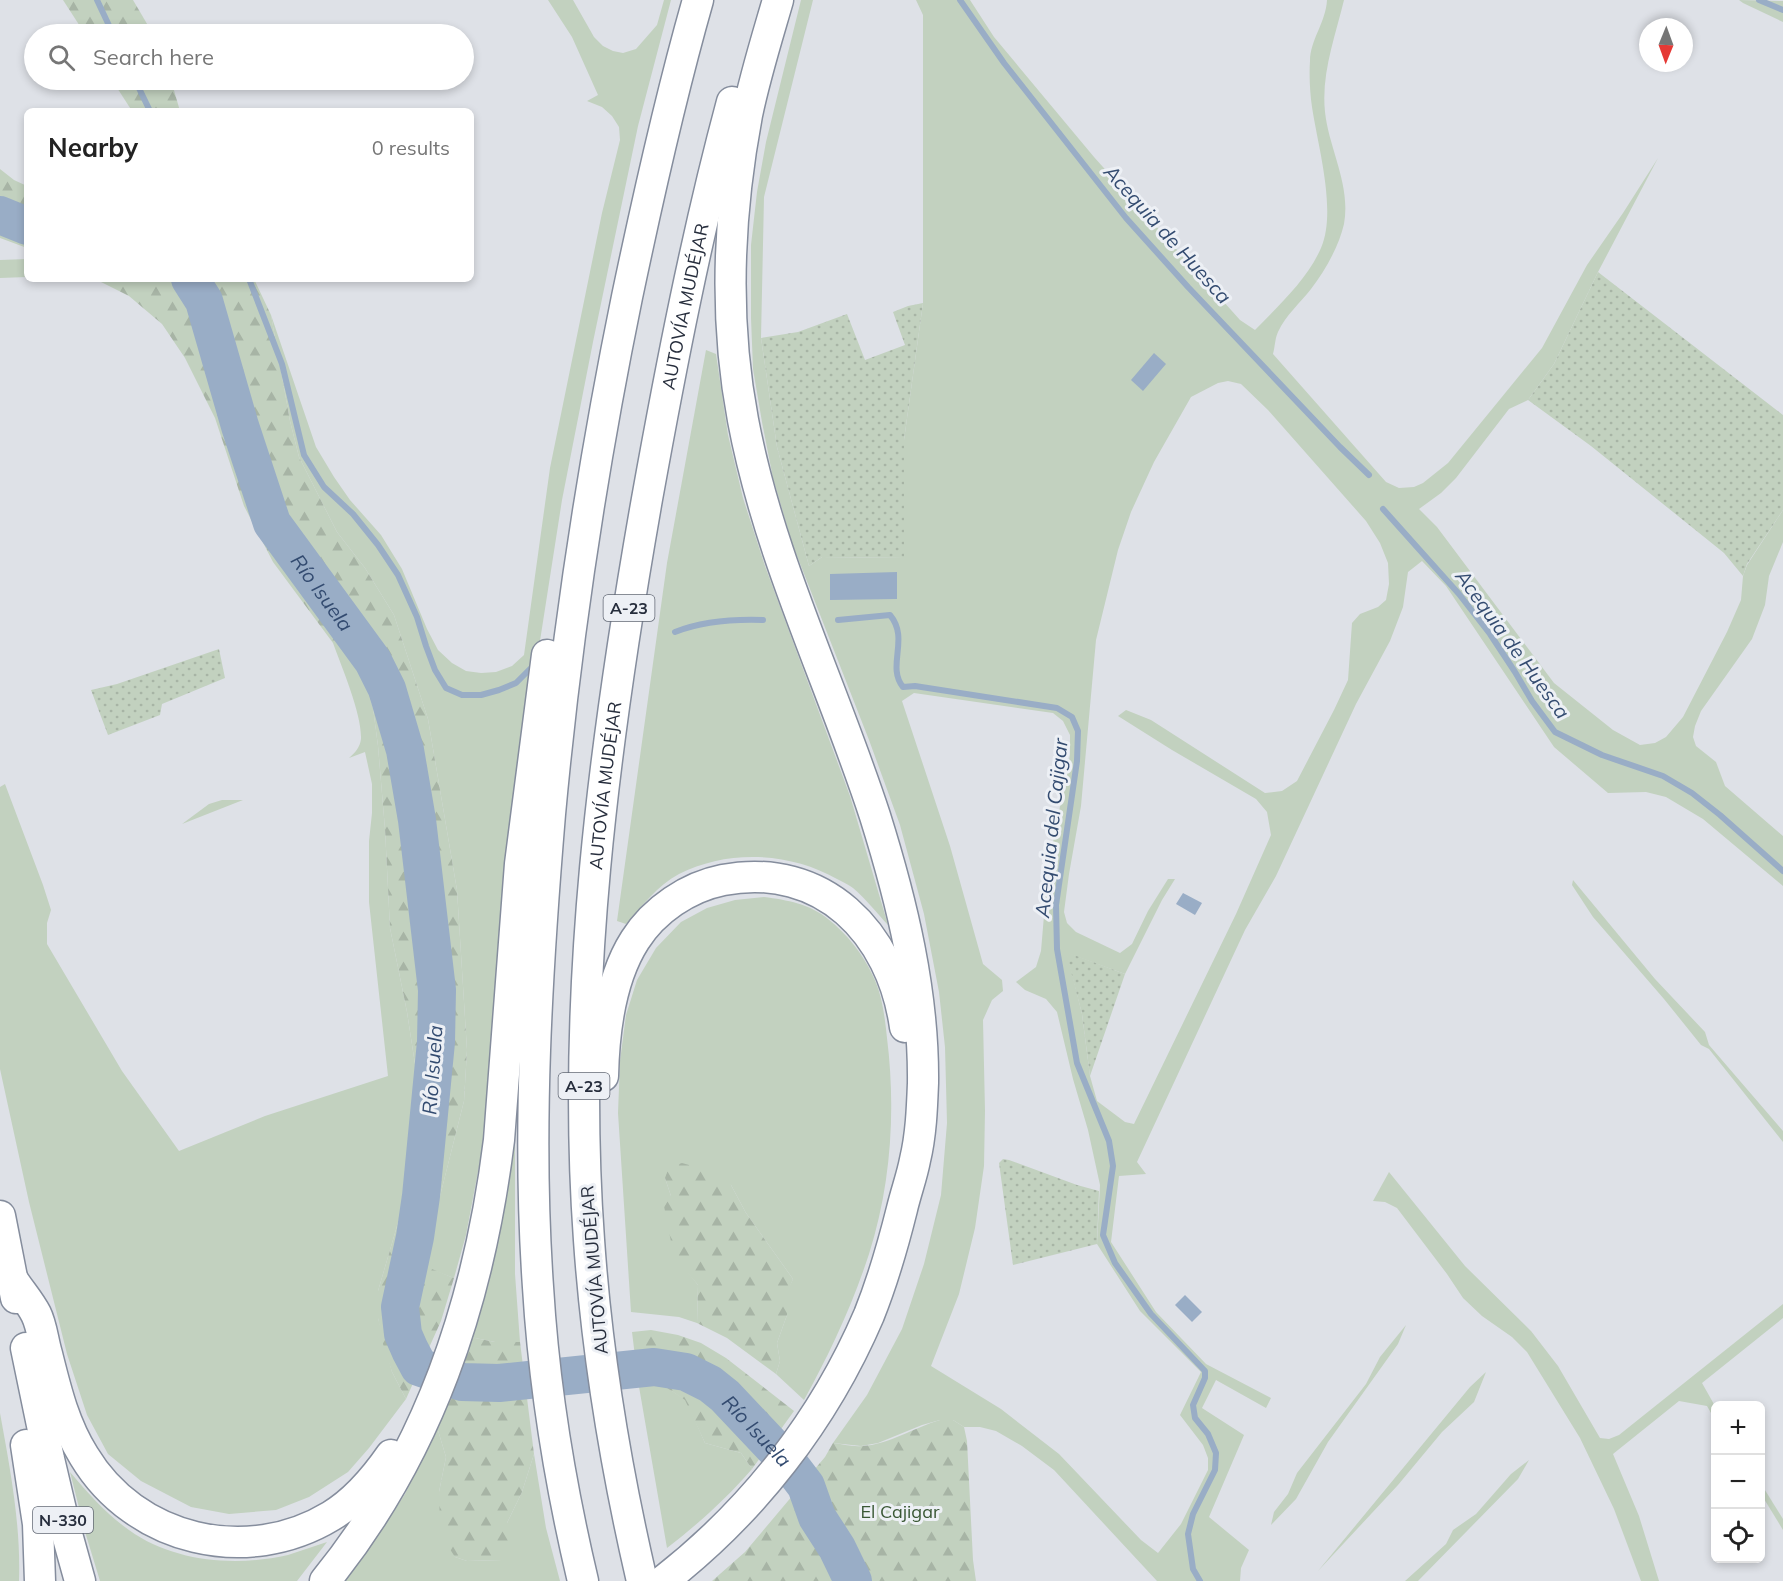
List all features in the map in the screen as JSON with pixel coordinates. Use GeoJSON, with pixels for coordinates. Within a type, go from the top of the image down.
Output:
{"type":"FeatureCollection","features":[{"type":"Feature","properties":{"kind":"highway","name":"A-23"},"geometry":{"type":"LineString","coordinates":[[583,1581],[554,1436],[538,1287],[534,1119],[543,906],[555,758],[565,672],[591,495],[637,250],[669,108],[698,0]]}},
{"type":"Feature","properties":{"kind":"highway","name":"AUTOVÍA MUDÉJAR"},"geometry":{"type":"LineString","coordinates":[[642,1581],[611,1428],[592,1283],[584,1108],[585,1004],[597,847],[609,742],[635,568],[689,285],[727,119],[759,0]]}},
{"type":"Feature","properties":{"kind":"highway"},"geometry":{"type":"LineString","coordinates":[[663,1581],[720,1532],[769,1480],[841,1373],[882,1280],[915,1159],[921,1120],[922,1039],[908,937],[891,870],[859,767],[796,602],[770,525],[748,446],[737,384],[730,269],[736,190],[751,100],[778,0]]}},
{"type":"Feature","properties":{"kind":"highway"},"geometry":{"type":"LineString","coordinates":[[325,1581],[376,1511],[415,1441],[442,1380],[464,1317],[494,1182],[520,864],[542,691],[568,518],[591,495]]}},
{"type":"Feature","properties":{"kind":"highway"},"geometry":{"type":"LineString","coordinates":[[589,1239],[606,1219],[602,1128],[603,1065],[610,1006],[625,958],[636,939],[666,906],[700,887],[737,877],[757,876],[786,880],[814,889],[832,899],[861,925],[874,940],[884,959],[899,999],[908,1053],[909,1095],[904,1198]]}},
{"type":"Feature","properties":{"kind":"highway"},"geometry":{"type":"LineString","coordinates":[[0,1216],[13,1280],[37,1315],[65,1419],[85,1458],[112,1493],[153,1521],[180,1533],[209,1540],[239,1543],[268,1540],[297,1533],[333,1515],[379,1473],[394,1451],[415,1441]]}},
{"type":"Feature","properties":{"kind":"highway","name":"N-330"},"geometry":{"type":"LineString","coordinates":[[13,1280],[62,1515],[80,1581]]}},
{"type":"Feature","properties":{"kind":"highway"},"geometry":{"type":"LineString","coordinates":[[31,1375],[20,1411],[38,1524],[40,1581]]}},
{"type":"Feature","properties":{"kind":"green space"},"geometry":{"type":"Polygon","coordinates":[[[63,0],[133,0],[147,24],[79,24],[63,0]]]}},
{"type":"Feature","properties":{"kind":"green space"},"geometry":{"type":"Polygon","coordinates":[[[548,0],[573,0],[594,37],[603,46],[623,53],[636,49],[657,25],[664,0],[671,0],[638,126],[562,500],[507,852],[490,1108],[466,1235],[454,1278],[427,1268],[437,1208],[464,1101],[467,1050],[457,890],[428,719],[394,615],[365,568],[337,532],[299,457],[290,421],[271,315],[316,447],[350,500],[381,535],[402,569],[438,650],[452,663],[466,671],[496,672],[512,666],[524,655],[550,468],[602,213],[620,140],[619,127],[612,116],[602,107],[587,101],[598,95],[572,37],[548,0]]]}},
{"type":"Feature","properties":{"kind":"green space"},"geometry":{"type":"Polygon","coordinates":[[[801,0],[813,0],[764,197],[761,338],[777,447],[809,566],[822,557],[904,558],[904,440],[923,303],[923,15],[916,0],[970,0],[994,37],[1094,157],[1240,320],[1255,330],[1292,292],[1308,271],[1321,248],[1325,233],[1327,198],[1311,102],[1310,61],[1327,0],[1344,0],[1330,56],[1324,98],[1327,126],[1345,195],[1344,224],[1335,249],[1321,274],[1281,326],[1273,354],[1386,482],[1399,488],[1414,487],[1423,483],[1448,463],[1542,348],[1587,265],[1658,158],[1598,272],[1554,364],[1528,400],[1509,409],[1456,478],[1441,493],[1419,509],[1437,527],[1554,683],[1613,730],[1640,745],[1655,743],[1666,737],[1683,717],[1741,600],[1743,576],[1747,565],[1783,510],[1783,542],[1769,576],[1765,605],[1752,639],[1701,711],[1693,737],[1696,746],[1716,762],[1725,786],[1783,836],[1783,886],[1703,819],[1666,797],[1646,792],[1608,793],[1554,747],[1446,586],[1422,561],[1408,572],[1403,607],[1390,641],[1356,704],[1276,876],[1245,930],[1137,1162],[1146,1174],[1119,1176],[1111,1242],[1156,1312],[1206,1364],[1271,1398],[1266,1408],[1216,1380],[1202,1408],[1244,1435],[1209,1517],[1249,1550],[1241,1568],[1240,1581],[1157,1581],[1054,1470],[1022,1446],[996,1431],[980,1427],[964,1427],[953,1420],[940,1420],[878,1443],[861,1446],[833,1443],[867,1395],[902,1329],[924,1264],[941,1195],[947,1123],[945,1047],[939,992],[924,914],[900,825],[792,543],[773,478],[753,369],[751,318],[751,245],[766,142],[801,0]],[[1228,381],[1218,383],[1191,397],[1154,462],[1131,512],[1118,550],[1096,640],[1081,806],[1064,912],[1067,923],[1076,932],[1120,953],[1132,944],[1148,911],[1168,879],[1175,879],[1125,974],[1067,953],[1082,1014],[1090,1076],[1097,1101],[1125,1122],[1134,1124],[1236,914],[1271,835],[1267,812],[1256,799],[1118,716],[1126,710],[1151,720],[1265,793],[1282,791],[1297,781],[1348,680],[1352,623],[1360,614],[1378,607],[1386,600],[1389,584],[1388,563],[1380,543],[1366,521],[1268,410],[1241,384],[1228,381]],[[914,693],[902,701],[950,846],[983,964],[1002,980],[1003,991],[992,1000],[983,1020],[984,1166],[975,1228],[959,1294],[931,1366],[1001,1409],[1059,1454],[1141,1540],[1158,1553],[1181,1524],[1208,1470],[1208,1458],[1203,1445],[1180,1415],[1201,1372],[1140,1311],[1097,1244],[1100,1185],[1057,1012],[1046,999],[1025,990],[1016,982],[1036,967],[1041,951],[1048,868],[1070,755],[1070,735],[1063,721],[1053,713],[914,693]]]}},
{"type":"Feature","properties":{"kind":"green space"},"geometry":{"type":"Polygon","coordinates":[[[1739,0],[1783,1],[1783,22],[1743,3],[1739,0]]]}},
{"type":"Feature","properties":{"kind":"green space"},"geometry":{"type":"Polygon","coordinates":[[[118,90],[174,90],[179,108],[130,108],[118,90]]]}},
{"type":"Feature","properties":{"kind":"green space"},"geometry":{"type":"Polygon","coordinates":[[[0,169],[24,185],[24,247],[0,238],[0,169]]]}},
{"type":"Feature","properties":{"kind":"green space"},"geometry":{"type":"Polygon","coordinates":[[[24,259],[24,277],[0,278],[0,260],[24,259]]]}},
{"type":"Feature","properties":{"kind":"green space"},"geometry":{"type":"Polygon","coordinates":[[[1598,272],[1783,415],[1783,510],[1747,564],[1743,576],[1724,553],[1591,446],[1528,400],[1554,364],[1598,272]]]}},
{"type":"Feature","properties":{"kind":"green space"},"geometry":{"type":"Polygon","coordinates":[[[101,282],[255,282],[271,315],[290,421],[299,457],[337,532],[365,568],[394,615],[428,719],[457,890],[467,1050],[464,1101],[437,1208],[427,1267],[454,1278],[441,1321],[406,1399],[392,1372],[383,1344],[378,1318],[378,1291],[404,1202],[417,1144],[419,1107],[407,1012],[390,928],[385,829],[373,708],[365,682],[345,643],[333,643],[273,562],[244,506],[215,418],[185,358],[162,324],[129,296],[101,282]]]}},
{"type":"Feature","properties":{"kind":"green space"},"geometry":{"type":"Polygon","coordinates":[[[923,303],[904,440],[904,558],[822,557],[809,566],[777,447],[761,338],[798,332],[847,314],[865,360],[905,345],[893,312],[923,303]]]}},
{"type":"Feature","properties":{"kind":"green space"},"geometry":{"type":"Polygon","coordinates":[[[706,350],[716,354],[728,435],[743,498],[765,566],[850,796],[888,925],[858,892],[844,882],[799,863],[759,857],[718,860],[679,874],[657,890],[626,924],[617,921],[667,563],[706,350]]]}},
{"type":"Feature","properties":{"kind":"green space"},"geometry":{"type":"Polygon","coordinates":[[[333,643],[345,643],[365,682],[373,708],[385,829],[390,928],[417,1077],[419,1106],[417,1144],[404,1202],[378,1291],[378,1318],[392,1372],[406,1399],[348,1472],[309,1497],[276,1510],[229,1514],[191,1507],[141,1481],[108,1454],[87,1415],[67,1354],[29,1202],[0,1069],[0,787],[5,784],[51,910],[47,923],[47,944],[122,1071],[179,1151],[265,1116],[388,1076],[369,902],[372,784],[365,752],[349,758],[360,745],[360,729],[351,691],[333,643]]]}},
{"type":"Feature","properties":{"kind":"green space"},"geometry":{"type":"Polygon","coordinates":[[[219,649],[225,678],[162,704],[160,715],[108,735],[91,690],[117,684],[219,649]]]}},
{"type":"Feature","properties":{"kind":"green space"},"geometry":{"type":"Polygon","coordinates":[[[222,800],[243,800],[182,824],[209,804],[222,800]]]}},
{"type":"Feature","properties":{"kind":"green space"},"geometry":{"type":"Polygon","coordinates":[[[1573,880],[1655,979],[1705,1032],[1709,1045],[1783,1131],[1783,1142],[1709,1049],[1701,1045],[1593,917],[1572,885],[1573,880]]]}},
{"type":"Feature","properties":{"kind":"green space"},"geometry":{"type":"Polygon","coordinates":[[[764,897],[790,901],[814,910],[835,925],[854,945],[869,968],[879,990],[890,1065],[890,1147],[876,1228],[848,1311],[804,1400],[776,1374],[780,1361],[777,1343],[787,1315],[786,1294],[793,1279],[746,1213],[731,1185],[665,1178],[687,1271],[698,1285],[697,1323],[679,1317],[631,1312],[618,1113],[620,1061],[626,1015],[637,980],[656,948],[681,922],[707,908],[735,900],[764,897]]]}},
{"type":"Feature","properties":{"kind":"green space"},"geometry":{"type":"Polygon","coordinates":[[[1066,952],[1125,974],[1090,1076],[1082,1014],[1066,952]]]}},
{"type":"Feature","properties":{"kind":"green space"},"geometry":{"type":"Polygon","coordinates":[[[510,1134],[515,1136],[515,1274],[520,1342],[495,1342],[470,1337],[488,1286],[500,1220],[510,1134]]]}},
{"type":"Feature","properties":{"kind":"green space"},"geometry":{"type":"Polygon","coordinates":[[[1003,1159],[1099,1191],[1097,1244],[1013,1265],[999,1163],[1003,1159]]]}},
{"type":"Feature","properties":{"kind":"green space"},"geometry":{"type":"Polygon","coordinates":[[[682,1163],[707,1170],[731,1185],[746,1213],[793,1279],[787,1294],[787,1315],[777,1343],[780,1361],[776,1374],[727,1338],[697,1323],[698,1285],[674,1257],[664,1206],[671,1196],[665,1178],[669,1167],[682,1163]]]}},
{"type":"Feature","properties":{"kind":"green space"},"geometry":{"type":"Polygon","coordinates":[[[1389,1172],[1465,1266],[1531,1331],[1558,1366],[1600,1438],[1609,1439],[1619,1435],[1783,1304],[1783,1318],[1702,1383],[1712,1401],[1711,1413],[1707,1406],[1679,1401],[1613,1454],[1639,1516],[1659,1581],[1641,1581],[1614,1509],[1580,1438],[1527,1352],[1463,1298],[1397,1208],[1385,1202],[1373,1201],[1389,1172]]]}},
{"type":"Feature","properties":{"kind":"green space"},"geometry":{"type":"Polygon","coordinates":[[[1406,1325],[1398,1344],[1328,1442],[1296,1499],[1271,1525],[1274,1512],[1288,1494],[1297,1473],[1366,1384],[1380,1357],[1406,1325]]]}},
{"type":"Feature","properties":{"kind":"green space"},"geometry":{"type":"Polygon","coordinates":[[[651,1330],[678,1335],[701,1343],[726,1358],[794,1411],[752,1469],[741,1453],[705,1443],[685,1400],[664,1386],[638,1381],[632,1332],[651,1330]]]}},
{"type":"Feature","properties":{"kind":"green space"},"geometry":{"type":"Polygon","coordinates":[[[470,1337],[495,1342],[520,1342],[534,1454],[522,1492],[507,1523],[509,1553],[502,1560],[467,1561],[455,1557],[446,1543],[440,1525],[439,1492],[446,1457],[437,1427],[470,1337]]]}},
{"type":"Feature","properties":{"kind":"green space"},"geometry":{"type":"Polygon","coordinates":[[[1486,1372],[1474,1402],[1442,1432],[1398,1485],[1318,1571],[1470,1387],[1486,1372]]]}},
{"type":"Feature","properties":{"kind":"green space"},"geometry":{"type":"Polygon","coordinates":[[[638,1381],[664,1386],[686,1400],[705,1443],[741,1453],[752,1469],[711,1511],[667,1548],[638,1381]]]}},
{"type":"Feature","properties":{"kind":"green space"},"geometry":{"type":"Polygon","coordinates":[[[0,1413],[17,1518],[19,1581],[0,1581],[0,1413]]]}},
{"type":"Feature","properties":{"kind":"green space","name":"El Cajigar"},"geometry":{"type":"Polygon","coordinates":[[[940,1420],[953,1420],[964,1427],[967,1441],[976,1581],[712,1581],[745,1552],[825,1457],[833,1443],[855,1446],[872,1445],[940,1420]]]}},
{"type":"Feature","properties":{"kind":"green space"},"geometry":{"type":"Polygon","coordinates":[[[437,1427],[446,1457],[439,1492],[455,1557],[467,1561],[502,1560],[507,1523],[522,1492],[534,1454],[546,1528],[560,1581],[345,1581],[405,1494],[437,1427]]]}},
{"type":"Feature","properties":{"kind":"green space"},"geometry":{"type":"Polygon","coordinates":[[[1529,1460],[1518,1479],[1418,1581],[1405,1581],[1446,1544],[1453,1530],[1476,1514],[1511,1474],[1529,1460]]]}},
{"type":"Feature","properties":{"kind":"green space"},"geometry":{"type":"Polygon","coordinates":[[[70,1472],[105,1510],[129,1530],[146,1541],[185,1555],[226,1561],[247,1561],[288,1555],[327,1542],[297,1581],[100,1581],[70,1472]]]}},
{"type":"Feature","properties":{"kind":"green space"},"geometry":{"type":"Polygon","coordinates":[[[1765,1490],[1783,1519],[1783,1530],[1765,1501],[1765,1490]]]}},
{"type":"Feature","properties":{"kind":"water"},"geometry":{"type":"Polygon","coordinates":[[[1154,353],[1166,364],[1143,391],[1131,380],[1154,353]]]}},
{"type":"Feature","properties":{"kind":"water"},"geometry":{"type":"Polygon","coordinates":[[[897,572],[897,599],[830,600],[830,574],[897,572]]]}},
{"type":"Feature","properties":{"kind":"water"},"geometry":{"type":"Polygon","coordinates":[[[1183,893],[1202,903],[1195,915],[1176,904],[1183,893]]]}},
{"type":"Feature","properties":{"kind":"water"},"geometry":{"type":"Polygon","coordinates":[[[1185,1295],[1202,1312],[1192,1322],[1175,1305],[1185,1295]]]}},
{"type":"Feature","properties":{"kind":"waterway","name":"Acequia del Cajigar"},"geometry":{"type":"LineString","coordinates":[[97,0],[108,24]]}},
{"type":"Feature","properties":{"kind":"waterway","name":"Acequia de Huesca"},"geometry":{"type":"LineString","coordinates":[[960,0],[1004,63],[1126,218],[1188,287],[1369,475]]}},
{"type":"Feature","properties":{"kind":"waterway"},"geometry":{"type":"LineString","coordinates":[[1759,0],[1783,10]]}},
{"type":"Feature","properties":{"kind":"waterway","name":"Acequia del Cajigar"},"geometry":{"type":"LineString","coordinates":[[140,90],[149,108]]}},
{"type":"Feature","properties":{"kind":"waterway","name":"Río Isuela"},"geometry":{"type":"LineString","coordinates":[[0,215],[24,225]]}},
{"type":"Feature","properties":{"kind":"waterway","name":"Río Isuela"},"geometry":{"type":"LineString","coordinates":[[192,282],[204,301],[240,426],[272,523],[373,661],[387,689],[405,750],[417,820],[437,990],[436,1042],[421,1196],[400,1307],[403,1334],[410,1350],[419,1367],[462,1382],[499,1383],[654,1367],[686,1372],[710,1384],[725,1396],[790,1465],[806,1486],[817,1517],[837,1548],[853,1581]]}},
{"type":"Feature","properties":{"kind":"waterway","name":"Acequia del Cajigar"},"geometry":{"type":"LineString","coordinates":[[250,282],[282,364],[304,455],[324,487],[353,514],[398,575],[417,617],[435,670],[446,688],[462,695],[481,695],[516,683],[530,669]]}},
{"type":"Feature","properties":{"kind":"waterway","name":"Acequia de Huesca"},"geometry":{"type":"LineString","coordinates":[[1383,509],[1459,594],[1490,634],[1532,701],[1555,732],[1602,755],[1663,776],[1692,793],[1783,871]]}},
{"type":"Feature","properties":{"kind":"waterway","name":"Acequia del Cajigar"},"geometry":{"type":"LineString","coordinates":[[838,620],[890,615],[896,624],[898,633],[897,670],[898,679],[903,687],[915,686],[1057,708],[1072,717],[1078,731],[1077,761],[1056,905],[1057,949],[1077,1063],[1109,1141],[1113,1166],[1103,1235],[1115,1263],[1151,1314],[1205,1371],[1205,1378],[1193,1405],[1195,1418],[1208,1434],[1216,1453],[1215,1470],[1193,1514],[1188,1534],[1193,1569],[1200,1581]]}},
{"type":"Feature","properties":{"kind":"waterway","name":"Acequia del Cajigar"},"geometry":{"type":"LineString","coordinates":[[675,632],[696,625],[763,620]]}}]}
